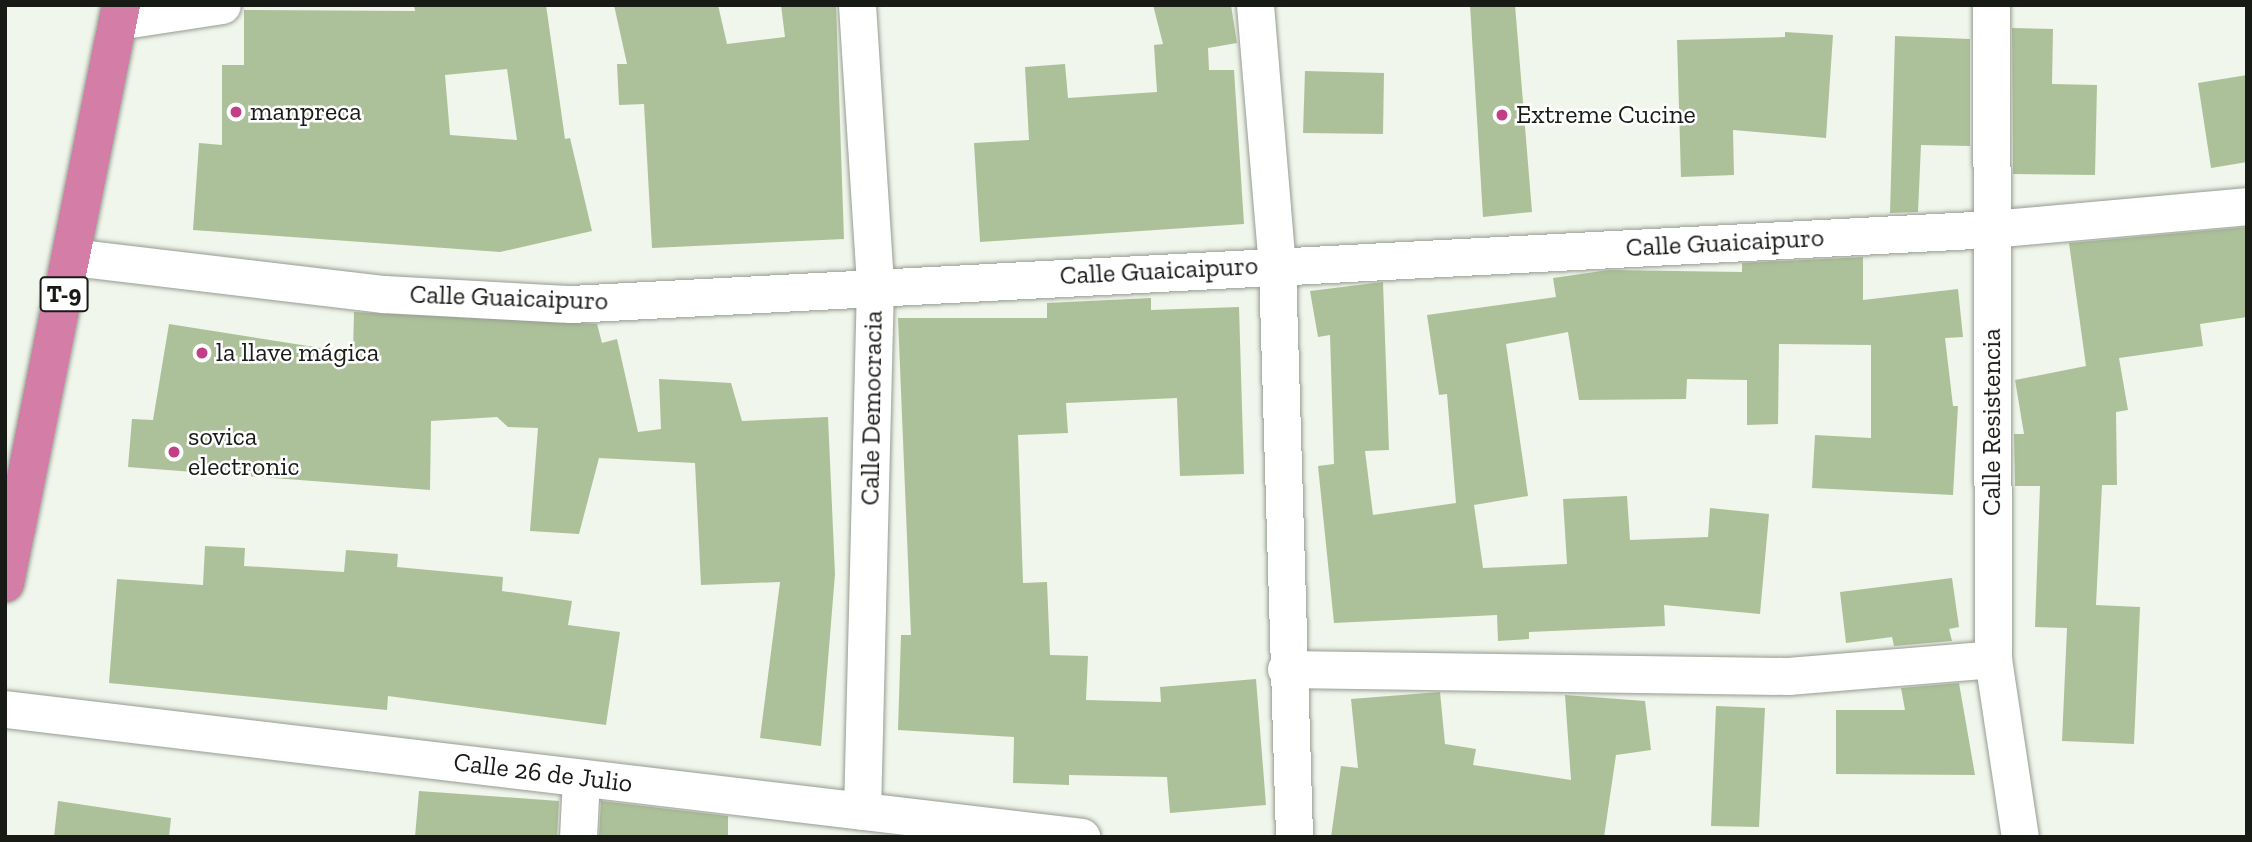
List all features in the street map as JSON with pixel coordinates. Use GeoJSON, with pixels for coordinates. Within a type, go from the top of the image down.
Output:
{"type":"FeatureCollection","features":[{"type":"Feature","properties":{"kind":"highway","name":"T-9"},"geometry":{"type":"LineString","coordinates":[[5,583],[120,13]]}},
{"type":"Feature","properties":{"kind":"street"},"geometry":{"type":"LineString","coordinates":[[120,13],[222,5]]}},
{"type":"Feature","properties":{"kind":"street","name":"Calle Democracia"},"geometry":{"type":"LineString","coordinates":[[857,5],[875,284],[862,811]]}},
{"type":"Feature","properties":{"kind":"street"},"geometry":{"type":"LineString","coordinates":[[1255,5],[1277,266],[1286,670],[1294,837]]}},
{"type":"Feature","properties":{"kind":"street","name":"Calle Resistencia"},"geometry":{"type":"LineString","coordinates":[[1992,5],[1990,229],[1993,659],[2020,837]]}},
{"type":"Feature","properties":{"kind":"street","name":"Calle Guaicaipuro"},"geometry":{"type":"LineString","coordinates":[[72,257],[384,294],[571,304],[875,284],[1990,229],[2247,206]]}},
{"type":"Feature","properties":{"kind":"street"},"geometry":{"type":"LineString","coordinates":[[1286,670],[1788,676],[1993,659]]}},
{"type":"Feature","properties":{"kind":"street","name":"Calle 26 de Julio"},"geometry":{"type":"LineString","coordinates":[[5,709],[1081,837]]}},
{"type":"Feature","properties":{"kind":"street"},"geometry":{"type":"LineString","coordinates":[[578,837],[581,778]]}},
{"type":"Feature","properties":{"kind":"building"},"geometry":{"type":"Polygon","coordinates":[[[414,5],[546,5],[565,139],[570,138],[592,231],[500,252],[193,230],[199,143],[222,145],[222,65],[244,65],[244,10],[415,11],[414,5]],[[507,69],[445,75],[450,135],[517,140],[507,69]]]}},
{"type":"Feature","properties":{"kind":"building"},"geometry":{"type":"Polygon","coordinates":[[[614,5],[718,5],[727,44],[785,37],[781,5],[836,5],[844,239],[652,248],[644,104],[619,105],[617,64],[627,64],[614,5]]]}},
{"type":"Feature","properties":{"kind":"building"},"geometry":{"type":"Polygon","coordinates":[[[1153,5],[1231,5],[1237,43],[1208,48],[1209,70],[1234,70],[1244,224],[980,242],[974,143],[1029,140],[1025,67],[1065,64],[1068,98],[1157,92],[1154,45],[1163,44],[1153,5]]]}},
{"type":"Feature","properties":{"kind":"building","name":"Extreme Cucine"},"geometry":{"type":"Polygon","coordinates":[[[1470,5],[1515,5],[1532,212],[1483,217],[1470,5]]]}},
{"type":"Feature","properties":{"kind":"building"},"geometry":{"type":"Polygon","coordinates":[[[2012,28],[2053,29],[2052,84],[2097,85],[2095,175],[2013,174],[2012,28]]]}},
{"type":"Feature","properties":{"kind":"building"},"geometry":{"type":"Polygon","coordinates":[[[1785,32],[1833,35],[1826,138],[1733,130],[1734,175],[1681,177],[1677,40],[1785,37],[1785,32]]]}},
{"type":"Feature","properties":{"kind":"building"},"geometry":{"type":"Polygon","coordinates":[[[1895,36],[1970,39],[1970,146],[1921,145],[1918,212],[1890,213],[1895,36]]]}},
{"type":"Feature","properties":{"kind":"building"},"geometry":{"type":"Polygon","coordinates":[[[1305,71],[1384,73],[1383,134],[1303,133],[1305,71]]]}},
{"type":"Feature","properties":{"kind":"building"},"geometry":{"type":"Polygon","coordinates":[[[2247,75],[2247,162],[2211,168],[2198,83],[2247,75]]]}},
{"type":"Feature","properties":{"kind":"building"},"geometry":{"type":"Polygon","coordinates":[[[2247,227],[2247,317],[2200,324],[2203,346],[2119,358],[2128,410],[2116,412],[2117,485],[2102,485],[2096,605],[2140,607],[2134,744],[2062,741],[2067,628],[2035,627],[2040,486],[2015,486],[2014,434],[2024,434],[2015,380],[2086,366],[2069,243],[2247,227]]]}},
{"type":"Feature","properties":{"kind":"building"},"geometry":{"type":"Polygon","coordinates":[[[1863,257],[1863,300],[1958,289],[1963,337],[1945,338],[1953,406],[1958,406],[1953,495],[1812,488],[1815,435],[1871,438],[1871,345],[1779,344],[1778,424],[1747,425],[1747,380],[1687,379],[1686,399],[1579,400],[1568,332],[1506,344],[1528,496],[1474,505],[1483,568],[1567,564],[1563,499],[1627,496],[1630,540],[1708,537],[1710,508],[1769,514],[1760,614],[1664,605],[1665,626],[1529,632],[1529,639],[1498,641],[1497,615],[1334,623],[1318,466],[1334,464],[1330,335],[1318,337],[1310,291],[1383,282],[1389,450],[1365,451],[1373,515],[1456,503],[1447,394],[1439,395],[1427,315],[1556,297],[1553,278],[1609,270],[1742,272],[1742,263],[1863,257]]]}},
{"type":"Feature","properties":{"kind":"building"},"geometry":{"type":"Polygon","coordinates":[[[1151,298],[1151,310],[1239,307],[1244,474],[1180,476],[1177,398],[1066,403],[1068,433],[1018,435],[1023,583],[1047,582],[1050,655],[1088,656],[1086,700],[1161,702],[1160,687],[1256,679],[1266,805],[1170,813],[1167,777],[1069,775],[1069,785],[1013,783],[1014,737],[898,730],[901,635],[911,635],[898,318],[1047,318],[1047,303],[1151,298]]]}},
{"type":"Feature","properties":{"kind":"building"},"geometry":{"type":"Polygon","coordinates":[[[354,312],[597,324],[602,343],[617,339],[638,432],[661,429],[659,379],[731,383],[742,421],[828,417],[835,574],[821,746],[760,738],[780,582],[701,585],[695,463],[599,458],[579,534],[530,531],[538,428],[508,427],[497,417],[431,421],[430,490],[128,467],[132,419],[153,420],[169,324],[353,353],[354,312]]]}},
{"type":"Feature","properties":{"kind":"building"},"geometry":{"type":"Polygon","coordinates":[[[205,546],[245,548],[244,566],[344,572],[346,550],[398,554],[397,567],[503,577],[502,591],[572,601],[568,625],[620,632],[606,725],[388,696],[387,710],[109,683],[117,579],[203,585],[205,546]]]}},
{"type":"Feature","properties":{"kind":"building"},"geometry":{"type":"Polygon","coordinates":[[[1952,578],[1959,627],[1949,629],[1952,641],[1894,646],[1892,637],[1846,643],[1840,592],[1952,578]]]}},
{"type":"Feature","properties":{"kind":"building"},"geometry":{"type":"Polygon","coordinates":[[[1959,683],[1975,775],[1836,774],[1836,710],[1905,710],[1901,688],[1959,683]]]}},
{"type":"Feature","properties":{"kind":"building"},"geometry":{"type":"Polygon","coordinates":[[[1440,692],[1445,744],[1476,749],[1473,765],[1571,780],[1565,695],[1645,701],[1651,750],[1616,755],[1604,837],[1331,837],[1341,766],[1358,768],[1351,699],[1440,692]]]}},
{"type":"Feature","properties":{"kind":"building"},"geometry":{"type":"Polygon","coordinates":[[[1716,706],[1765,708],[1759,827],[1711,826],[1716,706]]]}},
{"type":"Feature","properties":{"kind":"building"},"geometry":{"type":"Polygon","coordinates":[[[419,791],[559,801],[557,837],[415,837],[419,791]]]}},
{"type":"Feature","properties":{"kind":"building"},"geometry":{"type":"Polygon","coordinates":[[[58,801],[171,818],[169,837],[54,837],[58,801]]]}},
{"type":"Feature","properties":{"kind":"building"},"geometry":{"type":"Polygon","coordinates":[[[601,801],[728,816],[728,837],[599,837],[601,801]]]}},
{"type":"Feature","properties":{"kind":"place","name":"manpreca"},"geometry":{"type":"Point","coordinates":[236,112]}},
{"type":"Feature","properties":{"kind":"place","name":"Extreme Cucine"},"geometry":{"type":"Point","coordinates":[1502,115]}},
{"type":"Feature","properties":{"kind":"place","name":"la llave mágica"},"geometry":{"type":"Point","coordinates":[202,353]}},
{"type":"Feature","properties":{"kind":"place","name":"sovica electronic"},"geometry":{"type":"Point","coordinates":[174,452]}}]}
